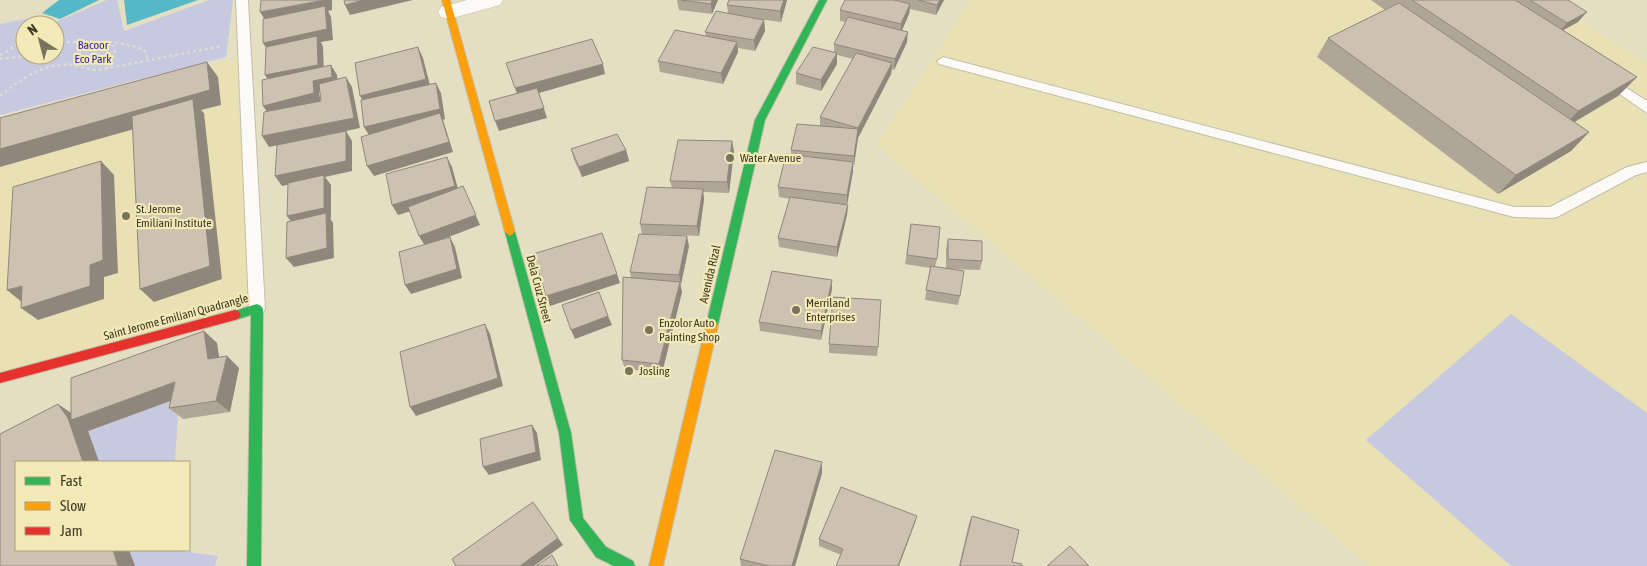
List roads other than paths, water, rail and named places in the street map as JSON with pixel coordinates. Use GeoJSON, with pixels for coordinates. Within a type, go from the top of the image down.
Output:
{"type":"FeatureCollection","features":[{"type":"Feature","properties":{"kind":"street"},"geometry":{"type":"LineString","coordinates":[[447,6],[492,0]]}},
{"type":"Feature","properties":{"kind":"street","name":"Avenida Rizal"},"geometry":{"type":"LineString","coordinates":[[656,566],[760,120],[823,0]]}},
{"type":"Feature","properties":{"kind":"street","name":"Dela Cruz Street"},"geometry":{"type":"LineString","coordinates":[[447,6],[565,434],[577,520],[601,552],[628,566]]}},
{"type":"Feature","properties":{"kind":"street","name":"Saint Jerome Emiliani Quadrangle"},"geometry":{"type":"LineString","coordinates":[[0,378],[257,309],[254,566]]}},
{"type":"Feature","properties":{"kind":"lane"},"geometry":{"type":"LineString","coordinates":[[242,0],[257,309]]}},
{"type":"Feature","properties":{"kind":"lane"},"geometry":{"type":"LineString","coordinates":[[942,61],[1514,212],[1552,213],[1632,171],[1647,168]]}},
{"type":"Feature","properties":{"kind":"lane"},"geometry":{"type":"LineString","coordinates":[[1600,74],[1647,108]]}},
{"type":"Feature","properties":{"kind":"water"},"geometry":{"type":"Polygon","coordinates":[[[59,0],[99,0],[65,17],[65,15],[42,13],[59,0]]]}},
{"type":"Feature","properties":{"kind":"water"},"geometry":{"type":"Polygon","coordinates":[[[124,0],[198,0],[127,25],[124,0]]]}},
{"type":"Feature","properties":{"kind":"place","name":"Water Avenue"},"geometry":{"type":"Point","coordinates":[730,158]}},
{"type":"Feature","properties":{"kind":"place","name":"St. Jerome Emiliani Institute"},"geometry":{"type":"Point","coordinates":[126,216]}},
{"type":"Feature","properties":{"kind":"place","name":"Merriland Enterprises"},"geometry":{"type":"Point","coordinates":[796,310]}},
{"type":"Feature","properties":{"kind":"place","name":"Enzolor Auto Painting Shop"},"geometry":{"type":"Point","coordinates":[649,330]}},
{"type":"Feature","properties":{"kind":"place","name":"Josling"},"geometry":{"type":"Point","coordinates":[629,371]}},
{"type":"Feature","properties":{"kind":"park label","name":"Bacoor Eco Park"},"geometry":{"type":"Point","coordinates":[93,52]}}]}
